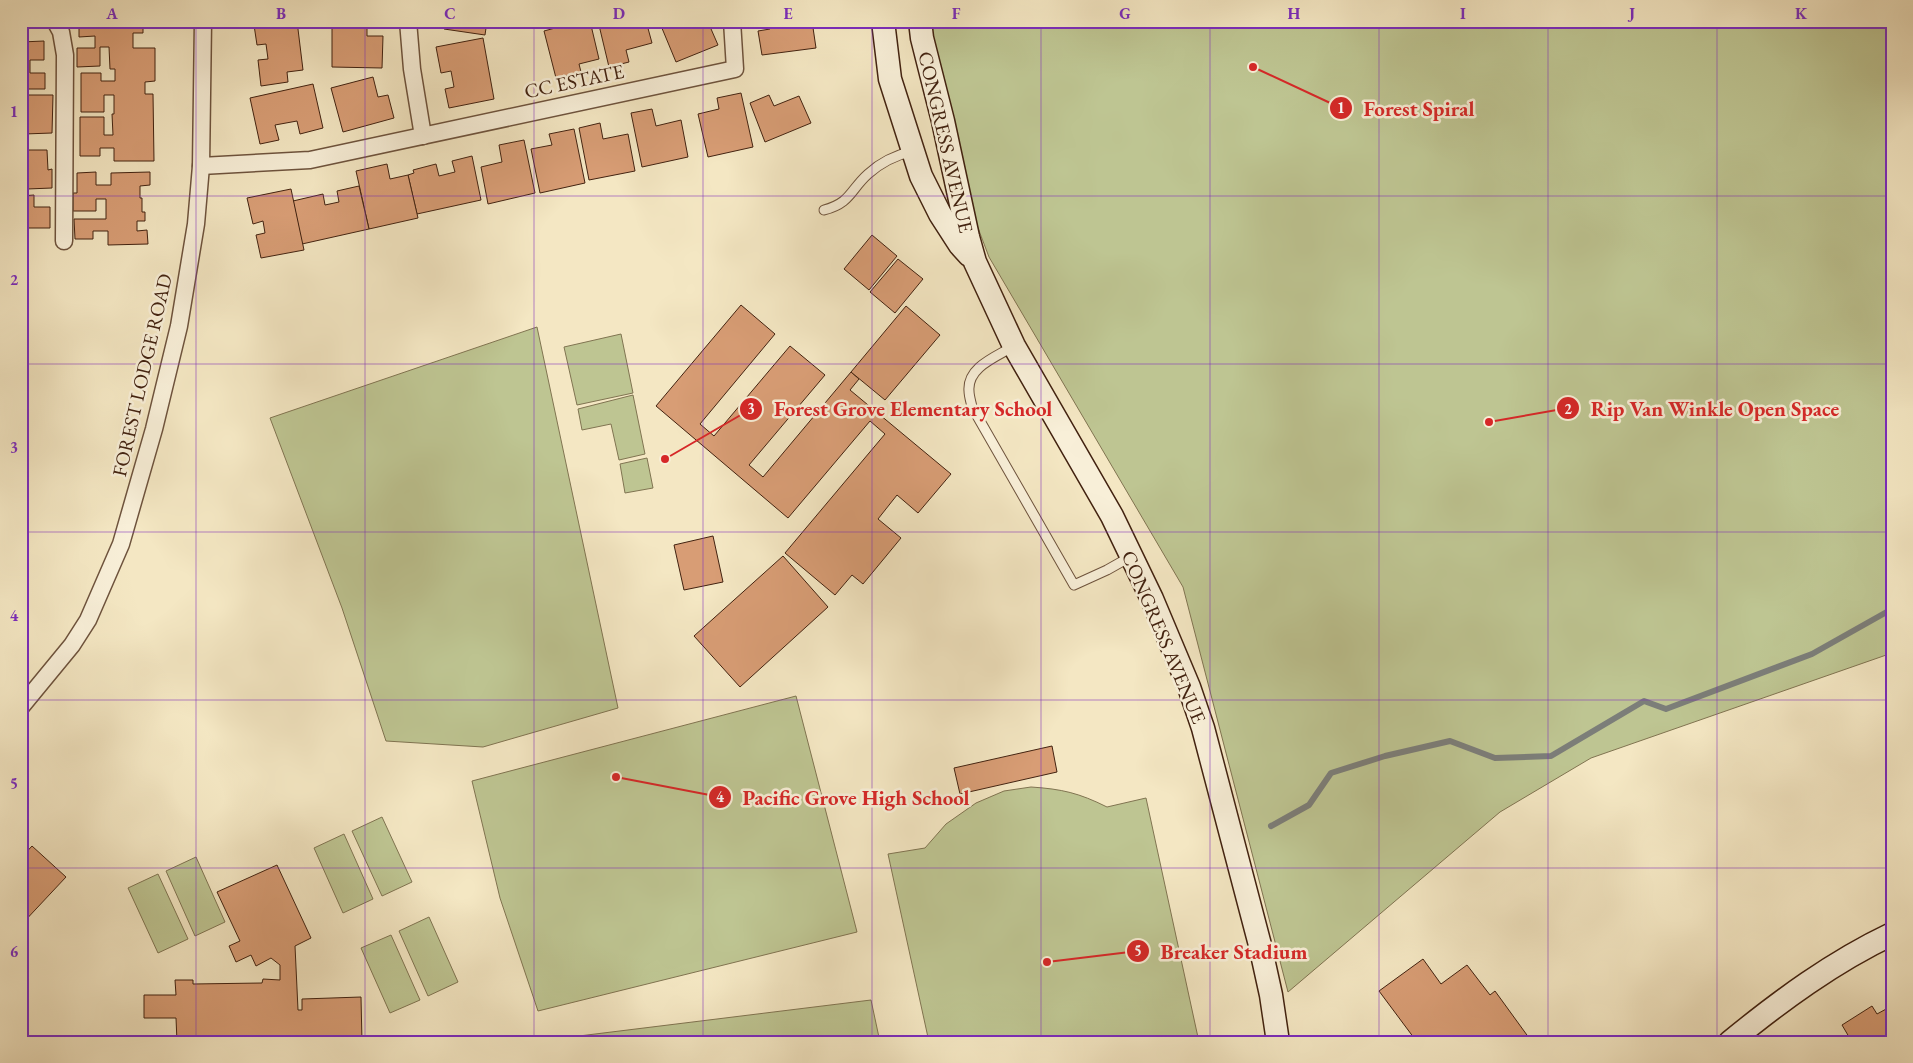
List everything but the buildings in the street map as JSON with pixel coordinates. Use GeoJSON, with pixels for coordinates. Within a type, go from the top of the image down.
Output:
{"type":"FeatureCollection","features":[{"type":"Feature","properties":{"kind":"street"},"geometry":{"type":"LineString","coordinates":[[55,21],[61,32],[65,55],[64,241]]}},
{"type":"Feature","properties":{"kind":"street","name":"FOREST LODGE ROAD"},"geometry":{"type":"LineString","coordinates":[[21,707],[72,645],[88,620],[121,544],[154,429],[179,326],[196,224],[201,166],[203,21]]}},
{"type":"Feature","properties":{"kind":"street"},"geometry":{"type":"LineString","coordinates":[[408,21],[412,69],[423,136]]}},
{"type":"Feature","properties":{"kind":"street","name":"CC ESTATE"},"geometry":{"type":"LineString","coordinates":[[201,166],[310,160],[735,69],[732,21]]}},
{"type":"Feature","properties":{"kind":"street","name":"CONGRESS AVENUE"},"geometry":{"type":"LineString","coordinates":[[883,21],[890,79],[921,176],[940,214],[960,245],[975,262]]}},
{"type":"Feature","properties":{"kind":"street","name":"CONGRESS AVENUE"},"geometry":{"type":"LineString","coordinates":[[920,21],[922,38],[975,262],[1014,346],[1112,516],[1152,599],[1186,678],[1203,728],[1260,945],[1272,995],[1278,1042]]}},
{"type":"Feature","properties":{"kind":"street"},"geometry":{"type":"LineString","coordinates":[[1730,1042],[1753,1023],[1821,975],[1849,957],[1892,934]]}},
{"type":"Feature","properties":{"kind":"lane"},"geometry":{"type":"LineString","coordinates":[[824,210],[837,207],[844,202],[868,174],[890,158],[913,150]]}},
{"type":"Feature","properties":{"kind":"lane"},"geometry":{"type":"LineString","coordinates":[[1014,346],[976,369],[970,381],[969,391],[972,407],[1074,585],[1107,570],[1131,556]]}},
{"type":"Feature","properties":{"kind":"green space"},"geometry":{"type":"Polygon","coordinates":[[[920,21],[1892,21],[1892,653],[1591,758],[1500,812],[1288,992],[1183,587],[989,257],[967,199],[920,21]]]}},
{"type":"Feature","properties":{"kind":"green space"},"geometry":{"type":"Polygon","coordinates":[[[537,327],[618,708],[483,747],[386,741],[342,608],[270,418],[537,327]]]}},
{"type":"Feature","properties":{"kind":"green space"},"geometry":{"type":"Polygon","coordinates":[[[621,334],[633,393],[577,405],[564,347],[621,334]]]}},
{"type":"Feature","properties":{"kind":"green space"},"geometry":{"type":"Polygon","coordinates":[[[633,395],[645,454],[619,460],[611,424],[582,430],[578,409],[633,395]]]}},
{"type":"Feature","properties":{"kind":"green space"},"geometry":{"type":"Polygon","coordinates":[[[647,458],[653,488],[625,493],[620,464],[647,458]]]}},
{"type":"Feature","properties":{"kind":"green space"},"geometry":{"type":"Polygon","coordinates":[[[796,696],[857,932],[538,1011],[500,898],[472,781],[796,696]]]}},
{"type":"Feature","properties":{"kind":"green space"},"geometry":{"type":"Polygon","coordinates":[[[1031,787],[1070,792],[1107,807],[1146,798],[1199,1042],[929,1042],[888,854],[925,848],[946,824],[976,803],[1004,791],[1031,787]]]}},
{"type":"Feature","properties":{"kind":"green space"},"geometry":{"type":"Polygon","coordinates":[[[382,817],[412,882],[382,896],[352,831],[382,817]]]}},
{"type":"Feature","properties":{"kind":"green space"},"geometry":{"type":"Polygon","coordinates":[[[344,834],[373,899],[343,913],[314,848],[344,834]]]}},
{"type":"Feature","properties":{"kind":"green space"},"geometry":{"type":"Polygon","coordinates":[[[196,857],[225,922],[195,936],[166,871],[196,857]]]}},
{"type":"Feature","properties":{"kind":"green space"},"geometry":{"type":"Polygon","coordinates":[[[158,874],[188,939],[158,953],[128,888],[158,874]]]}},
{"type":"Feature","properties":{"kind":"green space"},"geometry":{"type":"Polygon","coordinates":[[[429,917],[458,982],[428,996],[399,931],[429,917]]]}},
{"type":"Feature","properties":{"kind":"green space"},"geometry":{"type":"Polygon","coordinates":[[[391,935],[420,1000],[390,1013],[361,948],[391,935]]]}},
{"type":"Feature","properties":{"kind":"green space"},"geometry":{"type":"Polygon","coordinates":[[[871,1000],[880,1042],[574,1042],[579,1036],[871,1000]]]}},
{"type":"Feature","properties":{"kind":"waterway"},"geometry":{"type":"LineString","coordinates":[[1271,826],[1309,805],[1331,773],[1385,756],[1450,741],[1495,758],[1551,756],[1644,701],[1666,709],[1812,654],[1892,609]]}},
{"type":"Feature","properties":{"kind":"place","name":"Forest Spiral"},"geometry":{"type":"Point","coordinates":[1253,67]}},
{"type":"Feature","properties":{"kind":"place","name":"Rip Van Winkle Open Space"},"geometry":{"type":"Point","coordinates":[1489,422]}},
{"type":"Feature","properties":{"kind":"place","name":"Forest Grove Elementary School"},"geometry":{"type":"Point","coordinates":[665,459]}},
{"type":"Feature","properties":{"kind":"place","name":"Pacific Grove High School"},"geometry":{"type":"Point","coordinates":[616,777]}},
{"type":"Feature","properties":{"kind":"place","name":"Breaker Stadium"},"geometry":{"type":"Point","coordinates":[1047,962]}}]}
